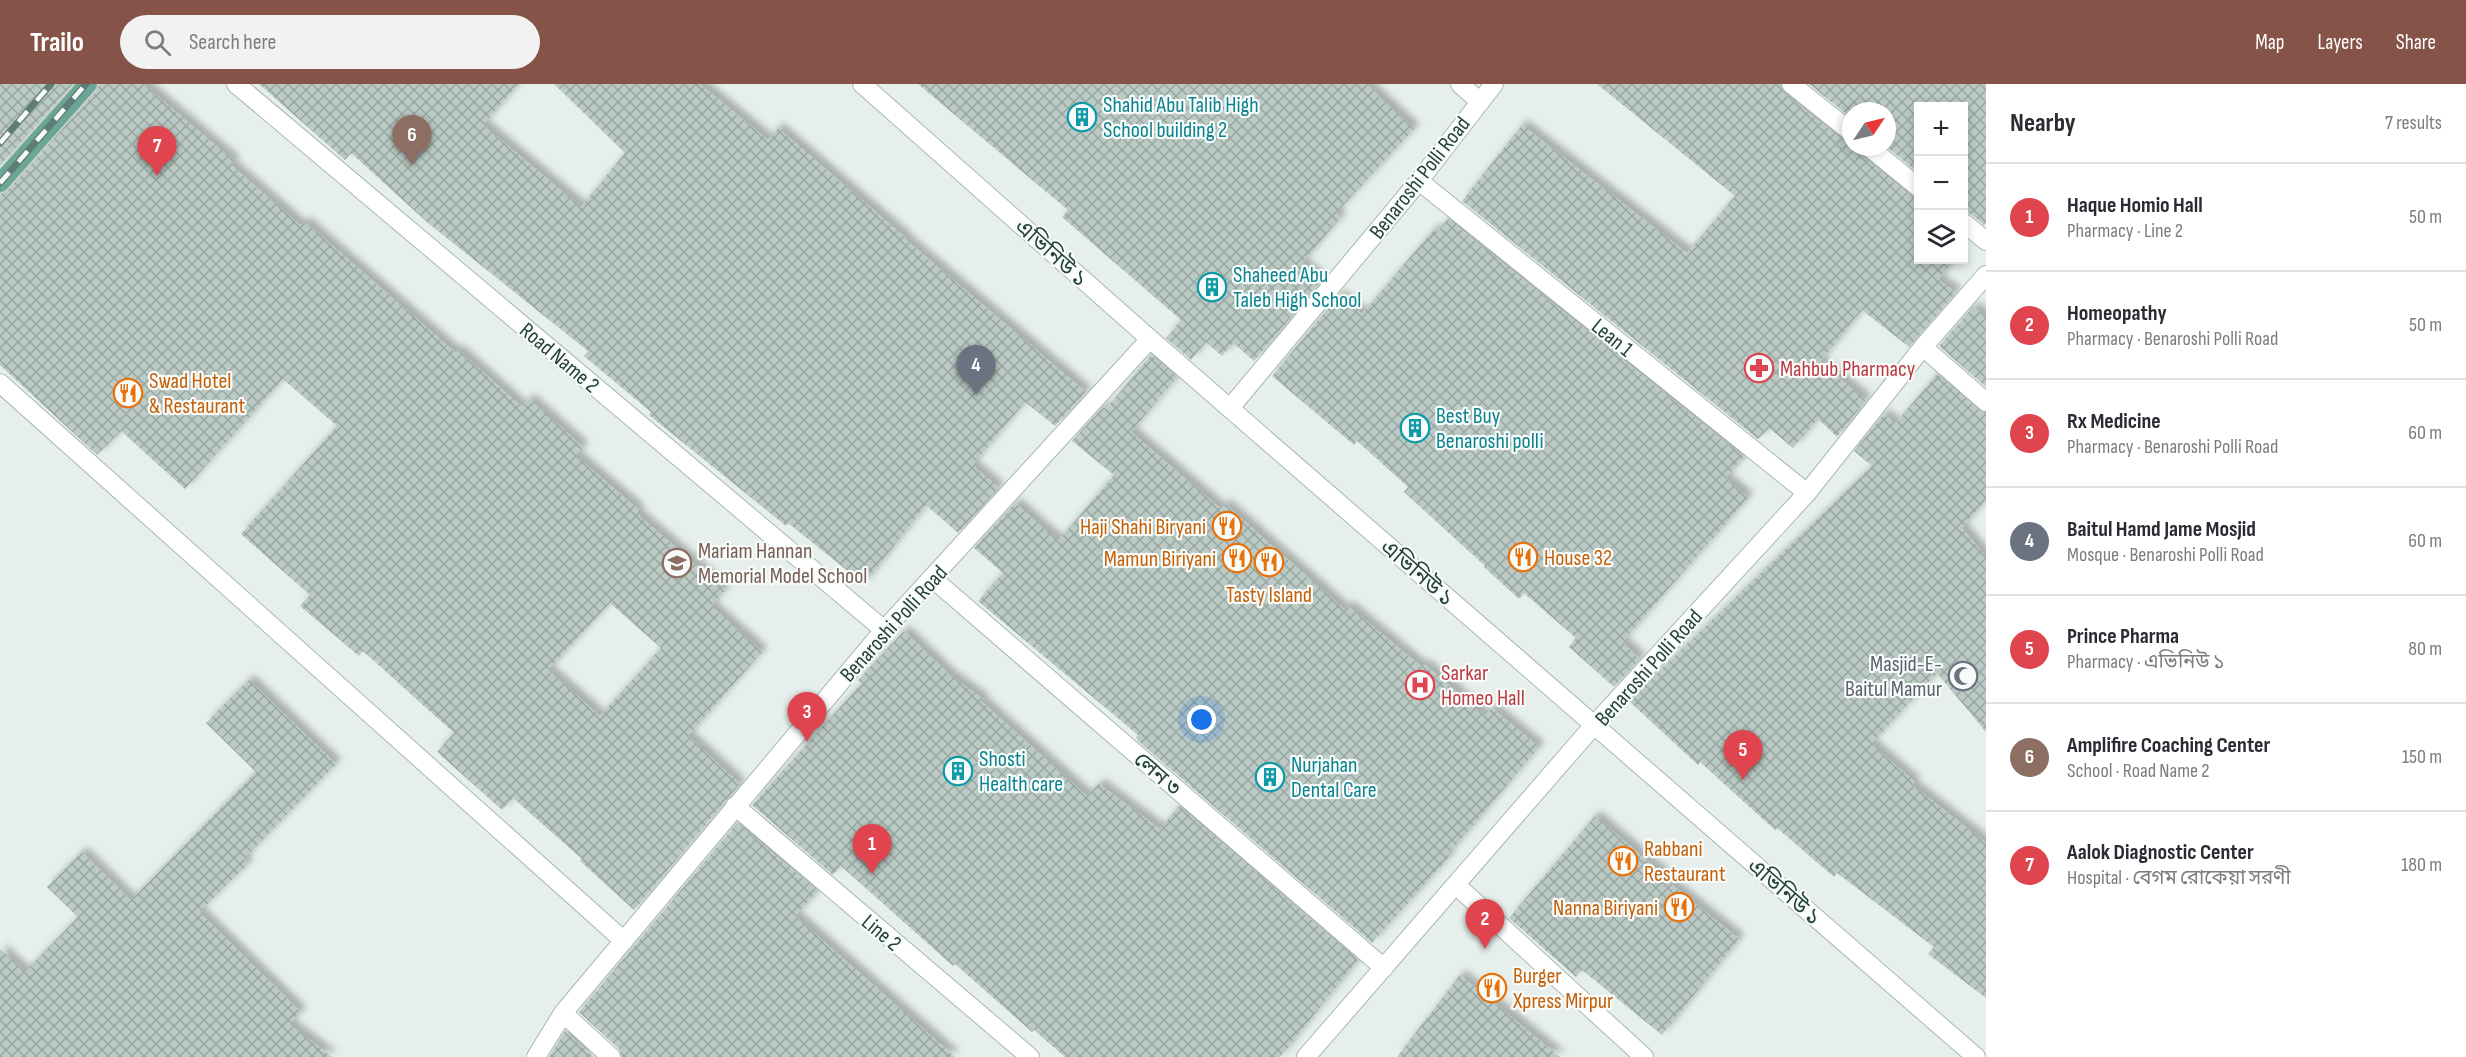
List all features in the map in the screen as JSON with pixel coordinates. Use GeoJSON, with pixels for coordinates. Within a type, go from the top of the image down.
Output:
{"type":"FeatureCollection","features":[{"type":"Feature","properties":{"kind":"main road"},"geometry":{"type":"LineString","coordinates":[[0,183],[88,84]]}},
{"type":"Feature","properties":{"kind":"street","name":"Road Name 2"},"geometry":{"type":"LineString","coordinates":[[236,84],[884,630]]}},
{"type":"Feature","properties":{"kind":"street","name":"এভিনিউ ১"},"geometry":{"type":"LineString","coordinates":[[862,84],[1150,339],[1976,1057]]}},
{"type":"Feature","properties":{"kind":"street"},"geometry":{"type":"LineString","coordinates":[[1460,84],[1479,101]]}},
{"type":"Feature","properties":{"kind":"street","name":"Benaroshi Polli Road"},"geometry":{"type":"LineString","coordinates":[[1230,408],[1419,181],[1494,84]]}},
{"type":"Feature","properties":{"kind":"street"},"geometry":{"type":"LineString","coordinates":[[1791,84],[1842,125]]}},
{"type":"Feature","properties":{"kind":"street"},"geometry":{"type":"LineString","coordinates":[[1880,156],[1914,183]]}},
{"type":"Feature","properties":{"kind":"street","name":"Lean 1"},"geometry":{"type":"LineString","coordinates":[[1419,181],[1808,493]]}},
{"type":"Feature","properties":{"kind":"street"},"geometry":{"type":"LineString","coordinates":[[1968,226],[1986,241]]}},
{"type":"Feature","properties":{"kind":"street","name":"Benaroshi Polli Road"},"geometry":{"type":"LineString","coordinates":[[1306,1057],[1594,725],[1808,493],[1923,347],[1986,274]]}},
{"type":"Feature","properties":{"kind":"street","name":"Benaroshi Polli Road"},"geometry":{"type":"LineString","coordinates":[[536,1057],[563,1013],[884,630],[1150,339]]}},
{"type":"Feature","properties":{"kind":"street"},"geometry":{"type":"LineString","coordinates":[[1923,347],[1986,402]]}},
{"type":"Feature","properties":{"kind":"street"},"geometry":{"type":"LineString","coordinates":[[0,383],[624,941]]}},
{"type":"Feature","properties":{"kind":"street","name":"লেন ৩"},"geometry":{"type":"LineString","coordinates":[[932,578],[1384,968]]}},
{"type":"Feature","properties":{"kind":"street","name":"Line 2"},"geometry":{"type":"LineString","coordinates":[[735,806],[1030,1057]]}},
{"type":"Feature","properties":{"kind":"street"},"geometry":{"type":"LineString","coordinates":[[1456,885],[1644,1057]]}},
{"type":"Feature","properties":{"kind":"street"},"geometry":{"type":"LineString","coordinates":[[563,1013],[611,1057]]}},
{"type":"Feature","properties":{"kind":"building"},"geometry":{"type":"Polygon","coordinates":[[[0,84],[73,84],[0,166],[0,84]]]}},
{"type":"Feature","properties":{"kind":"building"},"geometry":{"type":"Polygon","coordinates":[[[99,84],[143,84],[234,161],[231,165],[301,226],[305,222],[456,353],[458,350],[522,407],[529,399],[583,447],[576,456],[639,510],[636,513],[725,590],[711,606],[762,652],[688,736],[740,784],[634,910],[580,861],[582,859],[513,798],[502,810],[437,752],[454,733],[363,651],[359,656],[300,606],[310,595],[241,534],[337,426],[283,379],[185,489],[121,431],[97,455],[0,365],[0,194],[8,190],[96,91],[99,84]],[[610,603],[548,670],[600,716],[661,648],[610,603]]]}},
{"type":"Feature","properties":{"kind":"building"},"geometry":{"type":"Polygon","coordinates":[[[259,84],[518,84],[483,125],[581,207],[625,153],[554,84],[700,84],[768,140],[778,128],[1086,392],[1055,426],[1025,402],[972,465],[999,488],[958,533],[926,505],[864,584],[788,523],[786,526],[649,415],[651,412],[584,356],[588,351],[428,223],[351,153],[345,160],[259,84]]]}},
{"type":"Feature","properties":{"kind":"building"},"geometry":{"type":"Polygon","coordinates":[[[918,84],[1366,84],[1414,129],[1336,213],[1341,217],[1302,263],[1322,280],[1254,361],[1233,343],[1222,356],[1206,342],[1191,360],[1166,338],[1181,320],[1062,217],[1068,210],[918,84]]]}},
{"type":"Feature","properties":{"kind":"building"},"geometry":{"type":"Polygon","coordinates":[[[1597,84],[1780,84],[1784,93],[1842,139],[1842,156],[1862,156],[1914,197],[1914,264],[1951,264],[1938,279],[1956,293],[1909,347],[1862,310],[1820,362],[1866,400],[1837,437],[1818,419],[1793,448],[1769,428],[1758,439],[1462,201],[1522,125],[1687,253],[1735,196],[1597,84]]]}},
{"type":"Feature","properties":{"kind":"building"},"geometry":{"type":"Polygon","coordinates":[[[1809,84],[1986,84],[1986,222],[1984,225],[1968,213],[1968,102],[1914,102],[1914,170],[1896,155],[1896,102],[1842,102],[1842,111],[1809,84]]]}},
{"type":"Feature","properties":{"kind":"building"},"geometry":{"type":"Polygon","coordinates":[[[1448,219],[1744,457],[1725,478],[1748,498],[1622,642],[1640,659],[1614,687],[1569,647],[1576,638],[1524,593],[1519,599],[1404,492],[1408,487],[1357,441],[1354,445],[1272,376],[1339,295],[1362,314],[1434,229],[1437,232],[1448,219]]]}},
{"type":"Feature","properties":{"kind":"building"},"geometry":{"type":"Polygon","coordinates":[[[1973,307],[1986,317],[1986,387],[1939,346],[1973,307]]]}},
{"type":"Feature","properties":{"kind":"building"},"geometry":{"type":"Polygon","coordinates":[[[1151,355],[1177,377],[1131,432],[1221,509],[1225,504],[1345,610],[1348,606],[1422,667],[1424,664],[1485,716],[1492,708],[1539,747],[1448,855],[1450,856],[1372,943],[1138,741],[1136,737],[1138,735],[978,601],[1003,573],[974,548],[1015,503],[1058,541],[1114,475],[1072,441],[1103,407],[1106,409],[1151,355]]]}},
{"type":"Feature","properties":{"kind":"building"},"geometry":{"type":"Polygon","coordinates":[[[1937,374],[1979,410],[1986,413],[1986,500],[1962,528],[1986,557],[1986,732],[1937,673],[1871,744],[1915,782],[1912,785],[1986,843],[1986,998],[1928,954],[1934,947],[1837,873],[1834,877],[1777,828],[1775,830],[1700,762],[1698,765],[1630,702],[1656,674],[1872,466],[1854,451],[1884,414],[1895,424],[1937,374]]]}},
{"type":"Feature","properties":{"kind":"building"},"geometry":{"type":"Polygon","coordinates":[[[904,631],[951,676],[983,699],[981,701],[1087,796],[1099,784],[1160,829],[1179,806],[1358,960],[1280,1057],[1065,1057],[1034,1030],[1032,1032],[955,964],[953,966],[841,866],[833,875],[752,805],[862,683],[858,680],[904,631]]]}},
{"type":"Feature","properties":{"kind":"building"},"geometry":{"type":"Polygon","coordinates":[[[249,680],[336,764],[244,859],[248,864],[199,912],[301,1012],[289,1024],[332,1057],[0,1057],[0,949],[25,972],[78,917],[47,887],[82,852],[131,900],[256,772],[206,723],[249,680]]]}},
{"type":"Feature","properties":{"kind":"building"},"geometry":{"type":"Polygon","coordinates":[[[1595,816],[1663,874],[1661,876],[1739,939],[1662,1035],[1582,970],[1576,977],[1509,918],[1595,816]]]}},
{"type":"Feature","properties":{"kind":"building"},"geometry":{"type":"Polygon","coordinates":[[[737,823],[818,891],[795,916],[955,1057],[622,1057],[619,1049],[579,1012],[737,823]]]}},
{"type":"Feature","properties":{"kind":"building"},"geometry":{"type":"Polygon","coordinates":[[[1460,975],[1560,1057],[1397,1057],[1460,975]]]}},
{"type":"Feature","properties":{"kind":"building"},"geometry":{"type":"Polygon","coordinates":[[[565,1031],[594,1057],[549,1057],[565,1031]]]}},
{"type":"Feature","properties":{"kind":"railway"},"geometry":{"type":"LineString","coordinates":[[0,143],[51,84]]}},
{"type":"Feature","properties":{"kind":"railway"},"geometry":{"type":"LineString","coordinates":[[0,183],[86,84]]}},
{"type":"Feature","properties":{"kind":"place","name":"Shahid Abu Talib High School building 2"},"geometry":{"type":"Point","coordinates":[1082,117]}},
{"type":"Feature","properties":{"kind":"place","name":"Amplifire Coaching Center"},"geometry":{"type":"Point","coordinates":[412,165]}},
{"type":"Feature","properties":{"kind":"place","name":"Aalok Diagnostic Center"},"geometry":{"type":"Point","coordinates":[157,176]}},
{"type":"Feature","properties":{"kind":"place","name":"Shaheed Abu Taleb High School"},"geometry":{"type":"Point","coordinates":[1212,287]}},
{"type":"Feature","properties":{"kind":"place","name":"Mahbub Pharmacy"},"geometry":{"type":"Point","coordinates":[1759,368]}},
{"type":"Feature","properties":{"kind":"place","name":"Swad Hotel & Restaurant"},"geometry":{"type":"Point","coordinates":[128,393]}},
{"type":"Feature","properties":{"kind":"place","name":"Baitul Hamd Jame Mosjid"},"geometry":{"type":"Point","coordinates":[976,395]}},
{"type":"Feature","properties":{"kind":"place","name":"Best Buy Benaroshi polli"},"geometry":{"type":"Point","coordinates":[1415,428]}},
{"type":"Feature","properties":{"kind":"place","name":"Haji Shahi Biryani"},"geometry":{"type":"Point","coordinates":[1227,526]}},
{"type":"Feature","properties":{"kind":"place","name":"House 32"},"geometry":{"type":"Point","coordinates":[1523,557]}},
{"type":"Feature","properties":{"kind":"place","name":"Mamun Biriyani"},"geometry":{"type":"Point","coordinates":[1237,558]}},
{"type":"Feature","properties":{"kind":"place","name":"Tasty Island"},"geometry":{"type":"Point","coordinates":[1269,562]}},
{"type":"Feature","properties":{"kind":"place","name":"Mariam Hannan Memorial Model School"},"geometry":{"type":"Point","coordinates":[677,563]}},
{"type":"Feature","properties":{"kind":"place","name":"Masjid-E- Baitul Mamur"},"geometry":{"type":"Point","coordinates":[1963,676]}},
{"type":"Feature","properties":{"kind":"place","name":"Sarkar Homeo Hall"},"geometry":{"type":"Point","coordinates":[1420,685]}},
{"type":"Feature","properties":{"kind":"place","name":"Rx Medicine"},"geometry":{"type":"Point","coordinates":[807,742]}},
{"type":"Feature","properties":{"kind":"place","name":"Shosti Health care"},"geometry":{"type":"Point","coordinates":[958,771]}},
{"type":"Feature","properties":{"kind":"place","name":"Nurjahan Dental Care"},"geometry":{"type":"Point","coordinates":[1270,777]}},
{"type":"Feature","properties":{"kind":"place","name":"Prince Pharma"},"geometry":{"type":"Point","coordinates":[1743,780]}},
{"type":"Feature","properties":{"kind":"place","name":"Rabbani Restaurant"},"geometry":{"type":"Point","coordinates":[1623,861]}},
{"type":"Feature","properties":{"kind":"place","name":"Haque Homio Hall"},"geometry":{"type":"Point","coordinates":[872,874]}},
{"type":"Feature","properties":{"kind":"place","name":"Nanna Biriyani"},"geometry":{"type":"Point","coordinates":[1679,907]}},
{"type":"Feature","properties":{"kind":"place","name":"Homeopathy"},"geometry":{"type":"Point","coordinates":[1485,949]}},
{"type":"Feature","properties":{"kind":"place","name":"Burger Xpress Mirpur"},"geometry":{"type":"Point","coordinates":[1492,988]}}]}
